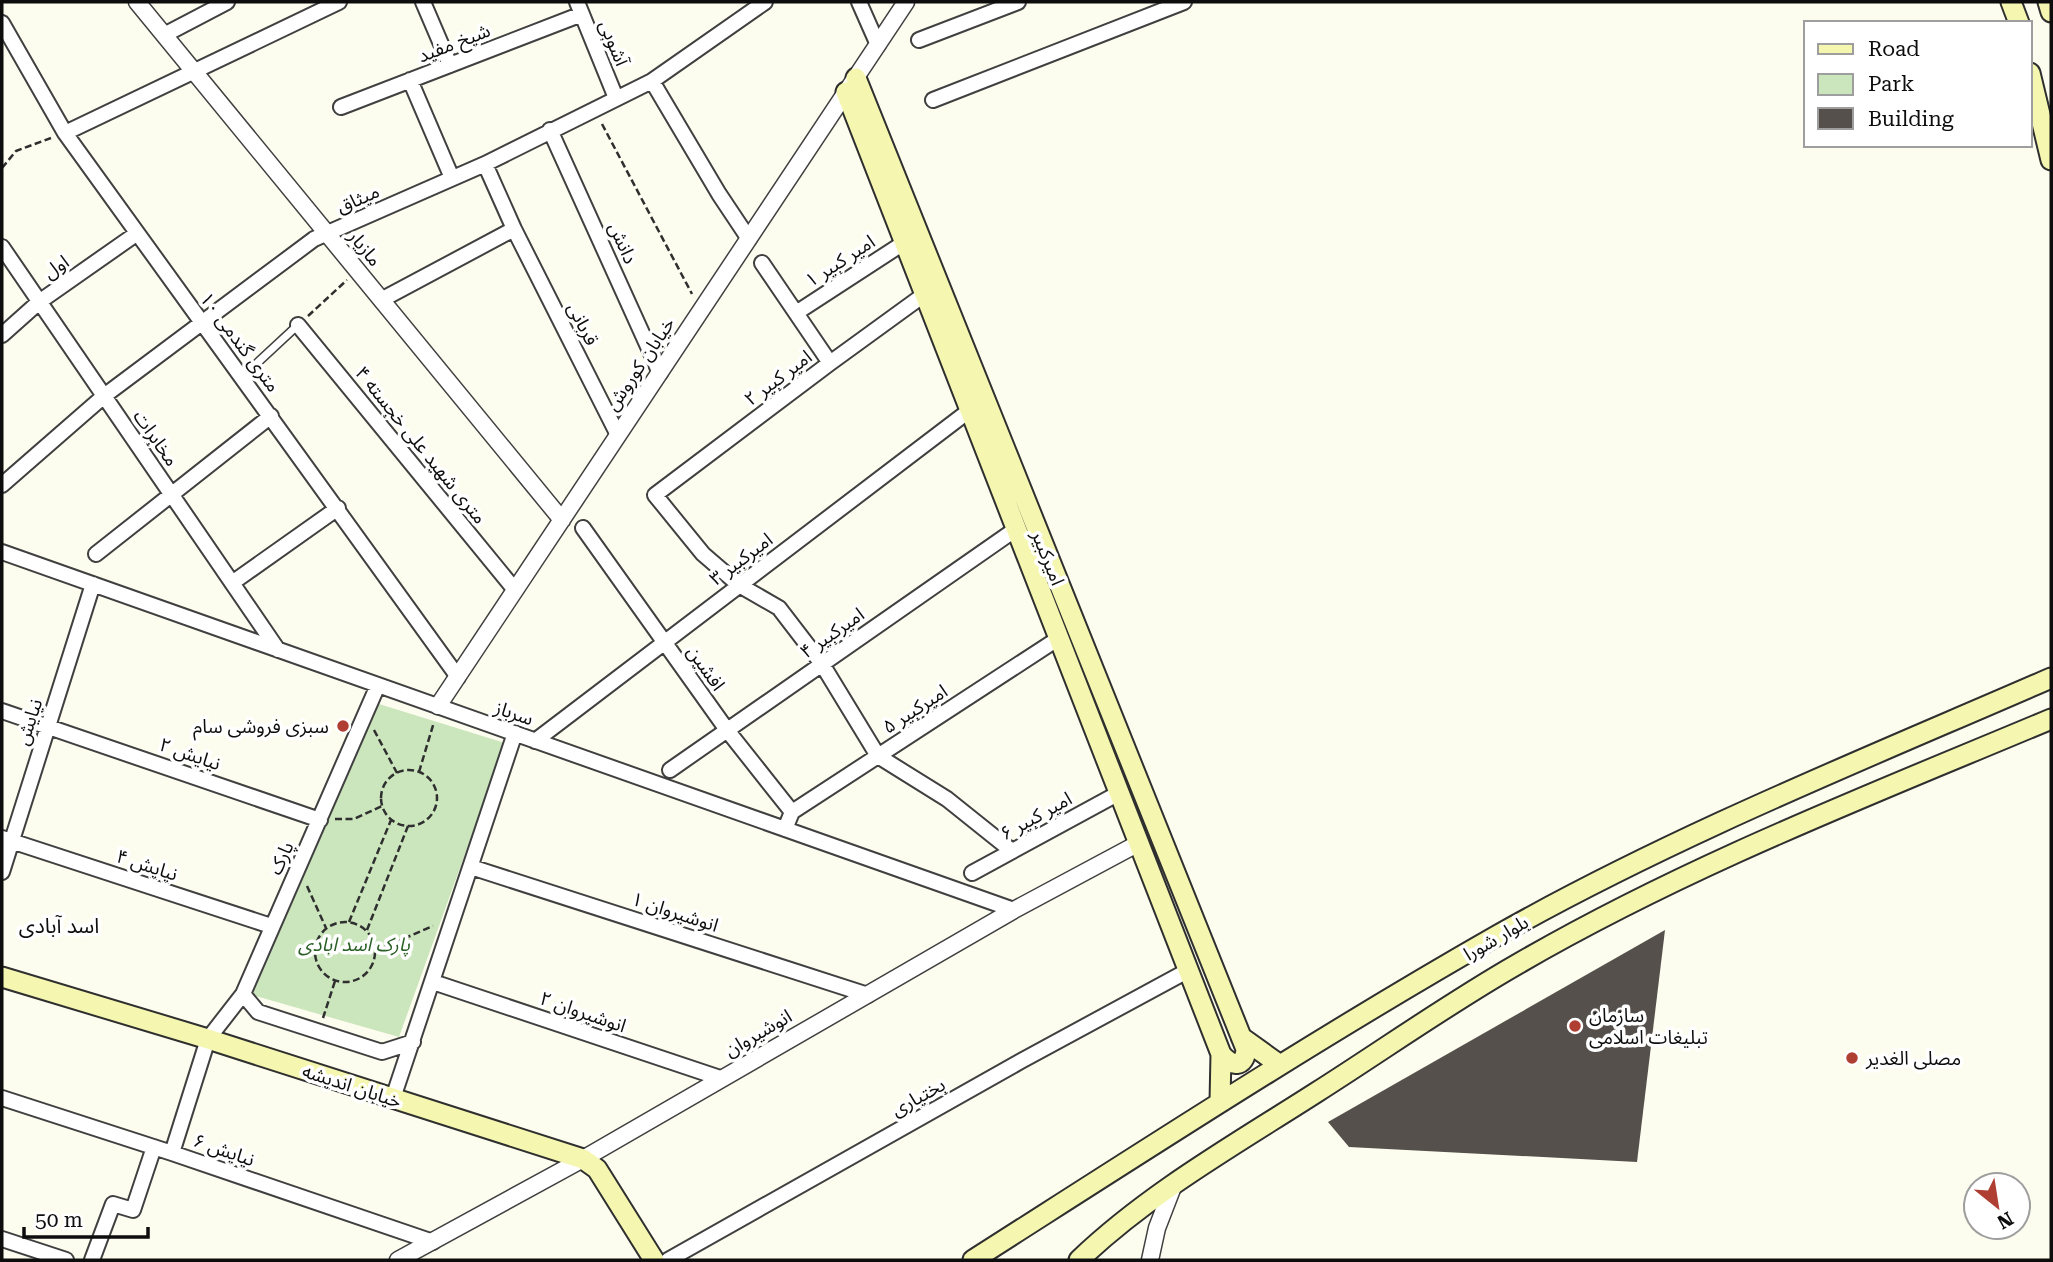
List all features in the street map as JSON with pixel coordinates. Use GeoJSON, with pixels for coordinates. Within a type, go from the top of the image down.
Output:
{"type":"FeatureCollection","features":[{"type":"Feature","properties":{"kind":"main road"},"geometry":{"type":"LineString","coordinates":[[2011,2],[2018,21]]}},
{"type":"Feature","properties":{"kind":"main road"},"geometry":{"type":"LineString","coordinates":[[2048,2],[2051,12]]}},
{"type":"Feature","properties":{"kind":"main road"},"geometry":{"type":"LineString","coordinates":[[2032,81],[2050,152]]}},
{"type":"Feature","properties":{"kind":"main road","name":"امیرکبیر"},"geometry":{"type":"LineString","coordinates":[[851,85],[905,242],[925,294],[962,365],[970,411],[1222,1054]]}},
{"type":"Feature","properties":{"kind":"main road","name":"امیرکبیر"},"geometry":{"type":"LineString","coordinates":[[851,85],[962,365],[1241,1037]]}},
{"type":"Feature","properties":{"kind":"main road","name":"بلوار شورا"},"geometry":{"type":"LineString","coordinates":[[974,1260],[1220,1102],[1498,935],[1627,867],[1744,811],[2051,678]]}},
{"type":"Feature","properties":{"kind":"main road","name":"بلوار شورا"},"geometry":{"type":"LineString","coordinates":[[1079,1260],[1174,1184],[1515,965],[1628,905],[1755,843],[2051,719]]}},
{"type":"Feature","properties":{"kind":"main road","name":"خیابان اندیشه"},"geometry":{"type":"LineString","coordinates":[[2,977],[208,1039],[583,1159],[597,1169],[654,1260]]}},
{"type":"Feature","properties":{"kind":"main road"},"geometry":{"type":"LineString","coordinates":[[1222,1054],[1228,1062],[1241,1062],[1246,1056],[1241,1037]]}},
{"type":"Feature","properties":{"kind":"main road"},"geometry":{"type":"LineString","coordinates":[[1241,1037],[1280,1065]]}},
{"type":"Feature","properties":{"kind":"main road"},"geometry":{"type":"LineString","coordinates":[[1220,1102],[1222,1054]]}},
{"type":"Feature","properties":{"kind":"street","name":"مازیار"},"geometry":{"type":"LineString","coordinates":[[137,2],[562,520]]}},
{"type":"Feature","properties":{"kind":"street"},"geometry":{"type":"LineString","coordinates":[[164,35],[210,6],[228,2]]}},
{"type":"Feature","properties":{"kind":"street"},"geometry":{"type":"LineString","coordinates":[[65,133],[338,2]]}},
{"type":"Feature","properties":{"kind":"street"},"geometry":{"type":"LineString","coordinates":[[423,2],[450,65]]}},
{"type":"Feature","properties":{"kind":"street","name":"میثاق"},"geometry":{"type":"LineString","coordinates":[[2,485],[104,396],[314,239],[485,164],[652,81],[765,2]]}},
{"type":"Feature","properties":{"kind":"street"},"geometry":{"type":"LineString","coordinates":[[859,2],[878,45]]}},
{"type":"Feature","properties":{"kind":"street","name":"خیابان کوروش"},"geometry":{"type":"LineString","coordinates":[[438,706],[906,2]]}},
{"type":"Feature","properties":{"kind":"street"},"geometry":{"type":"LineString","coordinates":[[919,40],[1018,2]]}},
{"type":"Feature","properties":{"kind":"street"},"geometry":{"type":"LineString","coordinates":[[933,100],[1184,2]]}},
{"type":"Feature","properties":{"kind":"street","name":"شیخ مفید"},"geometry":{"type":"LineString","coordinates":[[341,107],[450,65],[579,8]]}},
{"type":"Feature","properties":{"kind":"street","name":"آشوبی"},"geometry":{"type":"LineString","coordinates":[[579,8],[616,98]]}},
{"type":"Feature","properties":{"kind":"street","name":"۱۰ متری گندمی"},"geometry":{"type":"LineString","coordinates":[[2,23],[65,133],[135,234],[243,377],[458,677]]}},
{"type":"Feature","properties":{"kind":"street"},"geometry":{"type":"LineString","coordinates":[[410,80],[452,177]]}},
{"type":"Feature","properties":{"kind":"street"},"geometry":{"type":"LineString","coordinates":[[652,81],[749,239]]}},
{"type":"Feature","properties":{"kind":"street","name":"دانش"},"geometry":{"type":"LineString","coordinates":[[550,130],[660,373]]}},
{"type":"Feature","properties":{"kind":"street","name":"قربانی"},"geometry":{"type":"LineString","coordinates":[[485,164],[514,229],[618,435]]}},
{"type":"Feature","properties":{"kind":"street"},"geometry":{"type":"LineString","coordinates":[[381,300],[514,229]]}},
{"type":"Feature","properties":{"kind":"street","name":"اول"},"geometry":{"type":"LineString","coordinates":[[2,334],[39,302],[135,234]]}},
{"type":"Feature","properties":{"kind":"street","name":"امیر کبیر ۱"},"geometry":{"type":"LineString","coordinates":[[796,313],[905,242]]}},
{"type":"Feature","properties":{"kind":"street","name":"مخابرات"},"geometry":{"type":"LineString","coordinates":[[2,247],[278,650]]}},
{"type":"Feature","properties":{"kind":"street"},"geometry":{"type":"LineString","coordinates":[[762,263],[830,363]]}},
{"type":"Feature","properties":{"kind":"street","name":"امیر کبیر ۲"},"geometry":{"type":"LineString","coordinates":[[739,585],[702,554],[655,495],[925,294]]}},
{"type":"Feature","properties":{"kind":"street","name":"۴ متری شهید علی خجسته"},"geometry":{"type":"LineString","coordinates":[[298,325],[515,590]]}},
{"type":"Feature","properties":{"kind":"street","name":"امیرکبیر ۳"},"geometry":{"type":"LineString","coordinates":[[536,741],[664,641],[970,411]]}},
{"type":"Feature","properties":{"kind":"street"},"geometry":{"type":"LineString","coordinates":[[96,554],[271,416]]}},
{"type":"Feature","properties":{"kind":"street"},"geometry":{"type":"LineString","coordinates":[[232,583],[338,509]]}},
{"type":"Feature","properties":{"kind":"street","name":"افشین"},"geometry":{"type":"LineString","coordinates":[[583,528],[727,730],[792,812]]}},
{"type":"Feature","properties":{"kind":"street","name":"امیرکبیر ۴"},"geometry":{"type":"LineString","coordinates":[[670,769],[1016,529]]}},
{"type":"Feature","properties":{"kind":"street","name":"سرباز"},"geometry":{"type":"LineString","coordinates":[[2,552],[1014,910]]}},
{"type":"Feature","properties":{"kind":"street","name":"نیایش"},"geometry":{"type":"LineString","coordinates":[[2,872],[7,840],[48,726],[93,584]]}},
{"type":"Feature","properties":{"kind":"street"},"geometry":{"type":"LineString","coordinates":[[739,585],[779,608],[822,664],[878,756],[947,799],[1012,851]]}},
{"type":"Feature","properties":{"kind":"street","name":"امیرکبیر ۵"},"geometry":{"type":"LineString","coordinates":[[792,812],[1059,638]]}},
{"type":"Feature","properties":{"kind":"street","name":"پارک"},"geometry":{"type":"LineString","coordinates":[[208,1039],[243,994],[378,685]]}},
{"type":"Feature","properties":{"kind":"street","name":"نیایش ۲"},"geometry":{"type":"LineString","coordinates":[[2,711],[320,820]]}},
{"type":"Feature","properties":{"kind":"street"},"geometry":{"type":"LineString","coordinates":[[393,1098],[515,733]]}},
{"type":"Feature","properties":{"kind":"street","name":"امیر کبیر ۶"},"geometry":{"type":"LineString","coordinates":[[972,873],[1119,793]]}},
{"type":"Feature","properties":{"kind":"street"},"geometry":{"type":"LineString","coordinates":[[785,829],[792,812]]}},
{"type":"Feature","properties":{"kind":"street","name":"نیایش ۴"},"geometry":{"type":"LineString","coordinates":[[7,840],[271,926]]}},
{"type":"Feature","properties":{"kind":"street","name":"انوشیروان"},"geometry":{"type":"LineString","coordinates":[[398,1260],[583,1159],[1014,910],[1139,843]]}},
{"type":"Feature","properties":{"kind":"street","name":"انوشیروان ۱"},"geometry":{"type":"LineString","coordinates":[[471,867],[868,995]]}},
{"type":"Feature","properties":{"kind":"street","name":"بختیاری"},"geometry":{"type":"LineString","coordinates":[[668,1260],[1021,1061],[1189,970]]}},
{"type":"Feature","properties":{"kind":"street","name":"انوشیروان ۲"},"geometry":{"type":"LineString","coordinates":[[433,982],[720,1079]]}},
{"type":"Feature","properties":{"kind":"street"},"geometry":{"type":"LineString","coordinates":[[243,994],[258,1012],[382,1052],[413,1042]]}},
{"type":"Feature","properties":{"kind":"street"},"geometry":{"type":"LineString","coordinates":[[172,1153],[208,1039]]}},
{"type":"Feature","properties":{"kind":"street","name":"نیایش ۶"},"geometry":{"type":"LineString","coordinates":[[2,1098],[433,1242]]}},
{"type":"Feature","properties":{"kind":"street"},"geometry":{"type":"LineString","coordinates":[[92,1260],[113,1203],[133,1210],[154,1147]]}},
{"type":"Feature","properties":{"kind":"street"},"geometry":{"type":"LineString","coordinates":[[1150,1260],[1157,1228],[1174,1184]]}},
{"type":"Feature","properties":{"kind":"street"},"geometry":{"type":"LineString","coordinates":[[2,1239],[66,1260]]}},
{"type":"Feature","properties":{"kind":"lane"},"geometry":{"type":"LineString","coordinates":[[243,377],[298,325]]}},
{"type":"Feature","properties":{"kind":"path"},"geometry":{"type":"LineString","coordinates":[[594,108],[701,311]]}},
{"type":"Feature","properties":{"kind":"path"},"geometry":{"type":"LineString","coordinates":[[2,168],[16,151],[65,133]]}},
{"type":"Feature","properties":{"kind":"path"},"geometry":{"type":"LineString","coordinates":[[298,325],[357,271]]}},
{"type":"Feature","properties":{"kind":"path"},"geometry":{"type":"LineString","coordinates":[[419,772],[438,706]]}},
{"type":"Feature","properties":{"kind":"path"},"geometry":{"type":"LineString","coordinates":[[366,713],[397,773]]}},
{"type":"Feature","properties":{"kind":"path"},"geometry":{"type":"LineString","coordinates":[[413,770],[419,772],[432,781],[436,791],[437,802],[433,813],[426,821],[416,826],[391,820],[382,806],[384,784],[397,773],[413,770]]}},
{"type":"Feature","properties":{"kind":"path"},"geometry":{"type":"LineString","coordinates":[[320,820],[355,819],[382,806]]}},
{"type":"Feature","properties":{"kind":"path"},"geometry":{"type":"LineString","coordinates":[[349,922],[391,820]]}},
{"type":"Feature","properties":{"kind":"path"},"geometry":{"type":"LineString","coordinates":[[367,930],[408,826]]}},
{"type":"Feature","properties":{"kind":"path"},"geometry":{"type":"LineString","coordinates":[[298,867],[326,928]]}},
{"type":"Feature","properties":{"kind":"path"},"geometry":{"type":"LineString","coordinates":[[375,951],[455,916]]}},
{"type":"Feature","properties":{"kind":"path"},"geometry":{"type":"LineString","coordinates":[[339,922],[349,922],[367,930],[374,943],[375,958],[369,971],[358,981],[343,983],[329,979],[318,968],[314,955],[316,940],[326,928],[339,922]]}},
{"type":"Feature","properties":{"kind":"green space","name":"پارک اسد ابادی"},"geometry":{"type":"Polygon","coordinates":[[[379,704],[505,743],[399,1037],[252,995],[379,704]]]}},
{"type":"Feature","properties":{"kind":"building","name":"سازمان تبلیغات اسلامی"},"geometry":{"type":"Polygon","coordinates":[[[1665,930],[1637,1162],[1349,1147],[1328,1122],[1665,930]]]}},
{"type":"Feature","properties":{"kind":"place","name":"سبزی فروشی سام"},"geometry":{"type":"Point","coordinates":[343,726]}},
{"type":"Feature","properties":{"kind":"place","name":"سازمان تبلیغات اسلامی"},"geometry":{"type":"Point","coordinates":[1575,1026]}},
{"type":"Feature","properties":{"kind":"place","name":"مصلی الغدیر"},"geometry":{"type":"Point","coordinates":[1852,1058]}},
{"type":"Feature","properties":{"kind":"district","name":"اسد آبادی"},"geometry":{"type":"Point","coordinates":[59,926]}}]}
